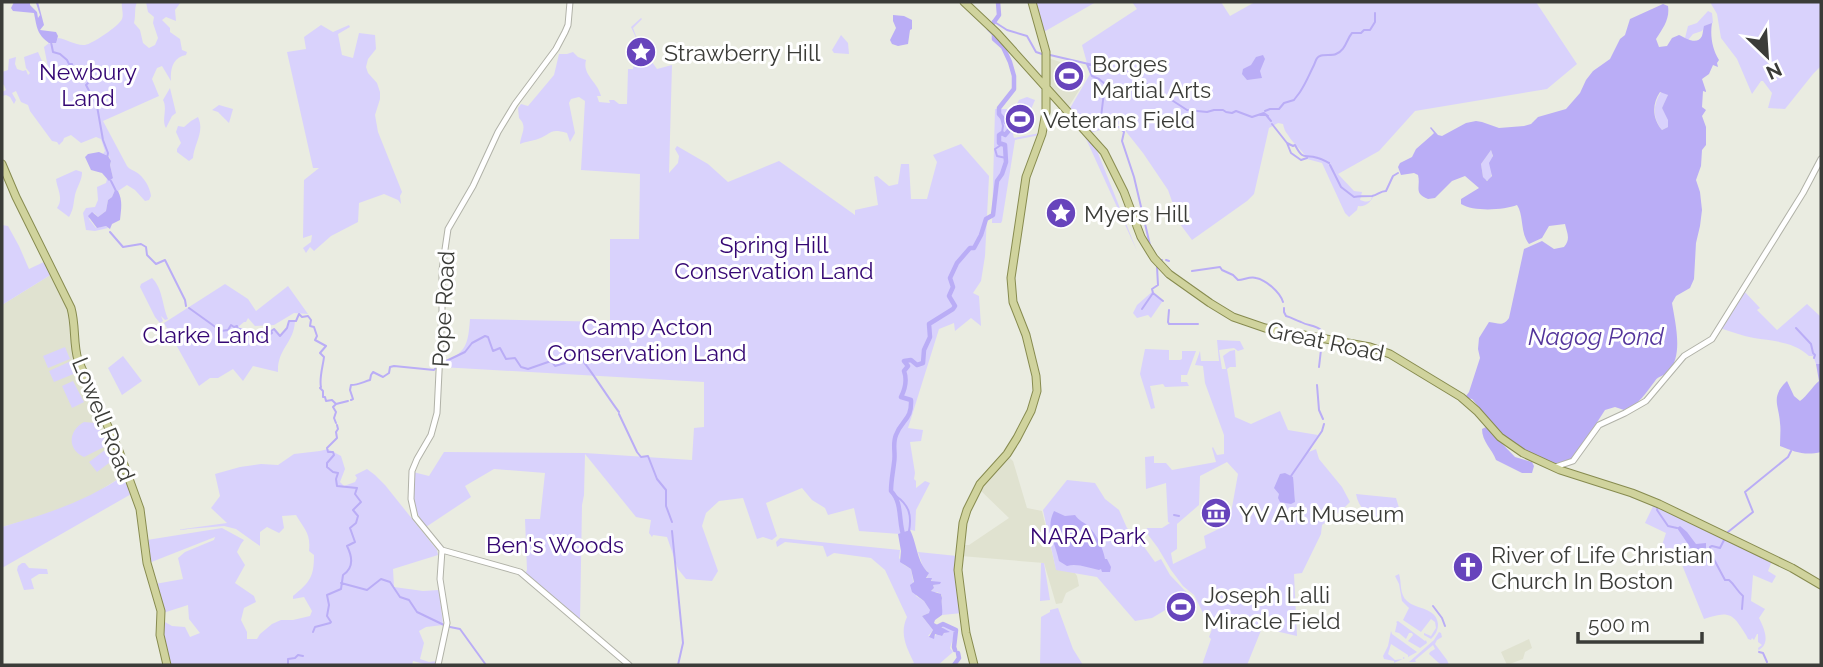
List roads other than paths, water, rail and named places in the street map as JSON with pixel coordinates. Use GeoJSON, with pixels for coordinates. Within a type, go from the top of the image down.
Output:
{"type":"FeatureCollection","features":[{"type":"Feature","properties":{"kind":"main road"},"geometry":{"type":"LineString","coordinates":[[974,665],[966,633],[958,570],[960,538],[965,517],[977,489],[1012,447],[1036,396],[1038,384],[1024,329],[1013,302],[1011,278],[1026,177],[1043,132],[1050,98],[1045,49],[1032,2]]}},
{"type":"Feature","properties":{"kind":"main road"},"geometry":{"type":"LineString","coordinates":[[962,3],[990,27],[1047,89]]}},
{"type":"Feature","properties":{"kind":"main road"},"geometry":{"type":"LineString","coordinates":[[1037,79],[1046,76]]}},
{"type":"Feature","properties":{"kind":"main road","name":"Great Road"},"geometry":{"type":"LineString","coordinates":[[1050,98],[1104,152],[1151,254],[1169,274],[1222,311],[1247,323],[1280,332],[1370,347],[1393,355],[1461,397],[1497,435],[1527,455],[1654,502],[1792,568],[1821,585]]}},
{"type":"Feature","properties":{"kind":"main road","name":"Lowell Road"},"geometry":{"type":"LineString","coordinates":[[2,164],[71,309],[76,352],[127,469],[142,517],[147,563],[161,611],[160,635],[167,665]]}},
{"type":"Feature","properties":{"kind":"street","name":"Pope Road"},"geometry":{"type":"LineString","coordinates":[[442,550],[415,517],[411,499],[412,471],[431,435],[438,405],[442,272],[448,229],[473,186],[499,130],[556,49],[568,25],[570,2]]}},
{"type":"Feature","properties":{"kind":"street"},"geometry":{"type":"LineString","coordinates":[[1565,467],[1576,458],[1599,425],[1646,401],[1684,356],[1712,339],[1803,193],[1821,159]]}},
{"type":"Feature","properties":{"kind":"street"},"geometry":{"type":"LineString","coordinates":[[438,665],[447,623],[440,579],[442,550],[520,572],[629,665]]}},
{"type":"Feature","properties":{"kind":"water"},"geometry":{"type":"Polygon","coordinates":[[[14,2],[30,2],[38,18],[38,2],[44,25],[40,30],[56,32],[56,43],[49,43],[42,37],[34,13],[13,11],[11,8],[14,2]]]}},
{"type":"Feature","properties":{"kind":"water","name":"Nagog Pond"},"geometry":{"type":"Polygon","coordinates":[[[1663,4],[1668,6],[1667,19],[1656,39],[1659,47],[1667,46],[1672,38],[1679,35],[1691,40],[1700,39],[1704,26],[1712,23],[1712,42],[1719,60],[1718,67],[1713,65],[1709,74],[1702,79],[1706,91],[1703,91],[1702,107],[1706,110],[1702,116],[1706,127],[1706,145],[1702,150],[1701,166],[1696,180],[1702,210],[1696,243],[1694,279],[1690,288],[1676,296],[1672,303],[1677,348],[1673,365],[1668,372],[1656,379],[1634,405],[1624,410],[1615,407],[1605,410],[1574,458],[1559,464],[1519,448],[1506,439],[1472,399],[1466,396],[1480,358],[1479,338],[1489,322],[1498,324],[1509,318],[1524,249],[1542,241],[1554,249],[1564,247],[1568,239],[1565,224],[1549,226],[1542,238],[1529,244],[1524,235],[1517,205],[1489,209],[1461,204],[1461,199],[1479,188],[1465,176],[1452,181],[1435,198],[1428,199],[1419,192],[1418,175],[1401,175],[1398,167],[1412,157],[1416,149],[1434,133],[1431,127],[1442,136],[1466,123],[1476,121],[1499,128],[1524,126],[1531,124],[1538,117],[1566,109],[1580,93],[1593,71],[1610,59],[1620,39],[1625,35],[1630,19],[1663,4]],[[1660,92],[1654,111],[1662,130],[1668,127],[1668,120],[1662,108],[1668,95],[1660,92]],[[1491,150],[1481,164],[1483,177],[1487,181],[1492,176],[1489,163],[1493,156],[1491,150]]]}},
{"type":"Feature","properties":{"kind":"water"},"geometry":{"type":"Polygon","coordinates":[[[893,15],[912,20],[908,44],[892,44],[890,40],[896,28],[893,15]]]}},
{"type":"Feature","properties":{"kind":"water"},"geometry":{"type":"Polygon","coordinates":[[[1263,55],[1265,59],[1260,71],[1262,78],[1247,80],[1242,74],[1243,69],[1251,65],[1256,57],[1263,55]]]}},
{"type":"Feature","properties":{"kind":"water"},"geometry":{"type":"Polygon","coordinates":[[[99,152],[108,156],[111,161],[113,178],[109,181],[102,173],[91,170],[85,157],[99,152]]]}},
{"type":"Feature","properties":{"kind":"water"},"geometry":{"type":"Polygon","coordinates":[[[115,190],[121,198],[120,220],[112,224],[110,229],[106,226],[97,228],[88,216],[92,212],[98,217],[106,211],[108,200],[115,190]]]}},
{"type":"Feature","properties":{"kind":"water"},"geometry":{"type":"Polygon","coordinates":[[[1816,364],[1821,364],[1821,452],[1800,453],[1780,446],[1777,397],[1787,381],[1794,396],[1800,401],[1803,399],[1819,381],[1816,364]]]}},
{"type":"Feature","properties":{"kind":"water"},"geometry":{"type":"Polygon","coordinates":[[[1486,427],[1515,457],[1532,462],[1532,473],[1522,473],[1496,460],[1484,438],[1482,429],[1486,427]]]}},
{"type":"Feature","properties":{"kind":"water"},"geometry":{"type":"Polygon","coordinates":[[[1280,474],[1293,477],[1295,502],[1291,504],[1280,502],[1279,494],[1274,488],[1280,474]]]}},
{"type":"Feature","properties":{"kind":"water"},"geometry":{"type":"Polygon","coordinates":[[[1054,511],[1065,516],[1075,515],[1089,527],[1111,567],[1110,572],[1079,565],[1067,566],[1059,561],[1050,524],[1054,511]]]}},
{"type":"Feature","properties":{"kind":"water"},"geometry":{"type":"Polygon","coordinates":[[[1680,526],[1696,544],[1706,543],[1710,552],[1704,549],[1700,552],[1693,548],[1689,551],[1690,547],[1677,528],[1680,526]]]}},
{"type":"Feature","properties":{"kind":"water"},"geometry":{"type":"Polygon","coordinates":[[[910,530],[922,564],[929,573],[926,578],[941,582],[933,585],[931,591],[941,594],[942,598],[942,615],[934,623],[950,632],[942,636],[935,634],[934,639],[929,637],[933,630],[922,616],[930,610],[924,601],[912,592],[910,585],[914,582],[911,569],[900,562],[898,534],[910,530]]]}},
{"type":"Feature","properties":{"kind":"waterway"},"geometry":{"type":"LineString","coordinates":[[904,537],[899,507],[891,491],[895,438],[911,407],[911,400],[901,397],[905,384],[904,371],[908,366],[904,361],[911,360],[917,365],[923,363],[924,350],[930,337],[929,324],[955,306],[949,296],[953,287],[950,278],[957,263],[970,248],[974,248],[986,219],[993,215],[997,181],[1006,162],[1005,145],[999,143],[999,135],[1005,135],[1011,128],[999,114],[999,108],[1014,89],[1014,76],[1003,47],[994,39],[994,34],[989,29],[999,15],[998,2]]}},
{"type":"Feature","properties":{"kind":"waterway"},"geometry":{"type":"LineString","coordinates":[[1361,33],[1370,30],[1375,22],[1375,13]]}},
{"type":"Feature","properties":{"kind":"waterway"},"geometry":{"type":"LineString","coordinates":[[993,21],[1007,30],[1027,36],[1036,52],[1042,54]]}},
{"type":"Feature","properties":{"kind":"waterway"},"geometry":{"type":"LineString","coordinates":[[1265,111],[1279,109],[1284,103],[1294,100],[1318,57],[1334,55],[1344,47],[1352,33],[1360,33]]}},
{"type":"Feature","properties":{"kind":"waterway"},"geometry":{"type":"LineString","coordinates":[[51,42],[53,52],[72,64],[73,70],[86,73],[86,77],[91,76],[86,85],[97,106],[107,158]]}},
{"type":"Feature","properties":{"kind":"waterway"},"geometry":{"type":"LineString","coordinates":[[1050,55],[1093,65],[1113,73],[1127,71],[1187,110],[1236,111],[1252,117],[1264,113],[1268,116]]}},
{"type":"Feature","properties":{"kind":"waterway"},"geometry":{"type":"LineString","coordinates":[[1087,64],[1092,76],[1105,84],[1101,117]]}},
{"type":"Feature","properties":{"kind":"waterway"},"geometry":{"type":"LineString","coordinates":[[1260,115],[1266,115],[1271,121]]}},
{"type":"Feature","properties":{"kind":"waterway"},"geometry":{"type":"LineString","coordinates":[[1001,117],[1002,133]]}},
{"type":"Feature","properties":{"kind":"waterway"},"geometry":{"type":"LineString","coordinates":[[1101,121],[1103,127],[1119,127],[1124,132],[1122,141],[1154,252]]}},
{"type":"Feature","properties":{"kind":"waterway"},"geometry":{"type":"LineString","coordinates":[[1272,124],[1287,143],[1295,145],[1303,155],[1329,163]]}},
{"type":"Feature","properties":{"kind":"waterway"},"geometry":{"type":"LineString","coordinates":[[1287,143],[1291,153],[1301,160],[1307,158]]}},
{"type":"Feature","properties":{"kind":"waterway"},"geometry":{"type":"LineString","coordinates":[[1001,145],[995,149],[997,156],[1006,158]]}},
{"type":"Feature","properties":{"kind":"waterway"},"geometry":{"type":"LineString","coordinates":[[1330,165],[1341,187],[1354,197],[1372,196],[1386,191],[1393,176],[1398,173]]}},
{"type":"Feature","properties":{"kind":"waterway"},"geometry":{"type":"LineString","coordinates":[[111,181],[116,191]]}},
{"type":"Feature","properties":{"kind":"waterway"},"geometry":{"type":"LineString","coordinates":[[110,232],[123,247],[141,244],[146,247],[147,255],[156,264],[165,260],[186,306]]}},
{"type":"Feature","properties":{"kind":"waterway"},"geometry":{"type":"LineString","coordinates":[[1142,309],[1153,293],[1152,289],[1158,285],[1157,267]]}},
{"type":"Feature","properties":{"kind":"waterway"},"geometry":{"type":"LineString","coordinates":[[1192,271],[1220,267],[1238,280],[1252,277],[1260,279],[1276,291],[1283,302]]}},
{"type":"Feature","properties":{"kind":"waterway"},"geometry":{"type":"LineString","coordinates":[[1153,293],[1163,301]]}},
{"type":"Feature","properties":{"kind":"waterway"},"geometry":{"type":"LineString","coordinates":[[189,308],[221,331],[228,330],[231,325],[237,326],[238,329],[246,330],[252,339],[258,336],[265,338],[265,330],[270,334],[274,329],[280,336],[289,321],[296,321],[299,314],[302,317],[308,316],[311,320],[310,326],[314,327],[317,336],[315,340],[326,346],[320,353],[324,357],[320,388],[326,401],[332,400],[336,404],[333,407],[336,423]]}},
{"type":"Feature","properties":{"kind":"waterway"},"geometry":{"type":"LineString","coordinates":[[1284,308],[1286,316],[1319,328],[1322,336]]}},
{"type":"Feature","properties":{"kind":"waterway"},"geometry":{"type":"LineString","coordinates":[[1169,310],[1169,324],[1198,324]]}},
{"type":"Feature","properties":{"kind":"waterway"},"geometry":{"type":"LineString","coordinates":[[1796,328],[1811,344],[1814,358]]}},
{"type":"Feature","properties":{"kind":"waterway"},"geometry":{"type":"LineString","coordinates":[[442,363],[465,352],[472,343],[485,336],[488,337],[493,351],[500,348],[506,359],[515,358],[521,367],[528,369],[551,361],[555,366],[565,363],[568,356],[577,356],[619,412]]}},
{"type":"Feature","properties":{"kind":"waterway"},"geometry":{"type":"LineString","coordinates":[[1319,367],[1322,341]]}},
{"type":"Feature","properties":{"kind":"waterway"},"geometry":{"type":"LineString","coordinates":[[351,400],[351,385],[370,380],[373,372],[383,377],[389,373],[390,367],[394,366],[434,370],[438,365]]}},
{"type":"Feature","properties":{"kind":"waterway"},"geometry":{"type":"LineString","coordinates":[[1317,385],[1319,410],[1323,419]]}},
{"type":"Feature","properties":{"kind":"waterway"},"geometry":{"type":"LineString","coordinates":[[336,404],[348,401]]}},
{"type":"Feature","properties":{"kind":"waterway"},"geometry":{"type":"LineString","coordinates":[[619,414],[637,452],[641,457],[648,456],[657,479],[666,490],[666,506],[672,522]]}},
{"type":"Feature","properties":{"kind":"waterway"},"geometry":{"type":"LineString","coordinates":[[1291,476],[1324,424]]}},
{"type":"Feature","properties":{"kind":"waterway"},"geometry":{"type":"LineString","coordinates":[[313,632],[315,627],[331,622],[327,616],[327,595],[341,589],[343,575],[350,565],[347,546],[355,542],[350,528],[356,523],[358,516],[353,510],[361,502],[355,494],[357,488],[337,486],[338,473],[327,467],[334,455],[333,452],[328,452],[327,448],[337,438],[337,425]]}},
{"type":"Feature","properties":{"kind":"waterway"},"geometry":{"type":"LineString","coordinates":[[1728,532],[1753,512],[1745,492],[1788,457],[1791,451]]}},
{"type":"Feature","properties":{"kind":"waterway"},"geometry":{"type":"LineString","coordinates":[[896,496],[908,511],[909,531]]}},
{"type":"Feature","properties":{"kind":"waterway"},"geometry":{"type":"LineString","coordinates":[[1658,506],[1657,510],[1668,526],[1677,528]]}},
{"type":"Feature","properties":{"kind":"waterway"},"geometry":{"type":"LineString","coordinates":[[1174,515],[1179,516]]}},
{"type":"Feature","properties":{"kind":"waterway"},"geometry":{"type":"LineString","coordinates":[[672,531],[683,643],[678,665]]}},
{"type":"Feature","properties":{"kind":"waterway"},"geometry":{"type":"LineString","coordinates":[[1724,540],[1720,548],[1710,547],[1710,552],[1725,580],[1729,580],[1743,596],[1742,609]]}},
{"type":"Feature","properties":{"kind":"waterway"},"geometry":{"type":"LineString","coordinates":[[341,583],[367,590],[381,579],[390,582],[400,597],[409,600],[417,612],[444,625]]}},
{"type":"Feature","properties":{"kind":"waterway"},"geometry":{"type":"LineString","coordinates":[[1433,606],[1445,626]]}},
{"type":"Feature","properties":{"kind":"waterway"},"geometry":{"type":"LineString","coordinates":[[935,628],[943,624],[956,630],[955,650]]}},
{"type":"Feature","properties":{"kind":"waterway"},"geometry":{"type":"LineString","coordinates":[[450,627],[460,629],[486,665]]}},
{"type":"Feature","properties":{"kind":"waterway"},"geometry":{"type":"LineString","coordinates":[[1759,652],[1763,653],[1767,662]]}},
{"type":"Feature","properties":{"kind":"waterway"},"geometry":{"type":"LineString","coordinates":[[954,665],[959,658],[958,653]]}},
{"type":"Feature","properties":{"kind":"waterway"},"geometry":{"type":"LineString","coordinates":[[288,665],[288,659],[303,656]]}},
{"type":"Feature","properties":{"kind":"place","name":"Strawberry Hill"},"geometry":{"type":"Point","coordinates":[641,52]}},
{"type":"Feature","properties":{"kind":"place","name":"Borges Martial Arts"},"geometry":{"type":"Point","coordinates":[1069,76]}},
{"type":"Feature","properties":{"kind":"place","name":"Veterans Field"},"geometry":{"type":"Point","coordinates":[1020,119]}},
{"type":"Feature","properties":{"kind":"place","name":"Myers Hill"},"geometry":{"type":"Point","coordinates":[1061,213]}},
{"type":"Feature","properties":{"kind":"place","name":"YV Art Museum"},"geometry":{"type":"Point","coordinates":[1216,513]}},
{"type":"Feature","properties":{"kind":"place","name":"River of Life Christian Church In Boston"},"geometry":{"type":"Point","coordinates":[1468,567]}},
{"type":"Feature","properties":{"kind":"place","name":"Joseph Lalli Miracle Field"},"geometry":{"type":"Point","coordinates":[1181,607]}},
{"type":"Feature","properties":{"kind":"park label","name":"Newbury Land"},"geometry":{"type":"Point","coordinates":[88,84]}},
{"type":"Feature","properties":{"kind":"park label","name":"Spring Hill Conservation Land"},"geometry":{"type":"Point","coordinates":[774,257]}},
{"type":"Feature","properties":{"kind":"park label","name":"Clarke Land"},"geometry":{"type":"Point","coordinates":[206,334]}},
{"type":"Feature","properties":{"kind":"park label","name":"Camp Acton Conservation Land"},"geometry":{"type":"Point","coordinates":[647,339]}},
{"type":"Feature","properties":{"kind":"park label","name":"NARA Park"},"geometry":{"type":"Point","coordinates":[1088,535]}},
{"type":"Feature","properties":{"kind":"park label","name":"Ben's Woods"},"geometry":{"type":"Point","coordinates":[555,544]}}]}
